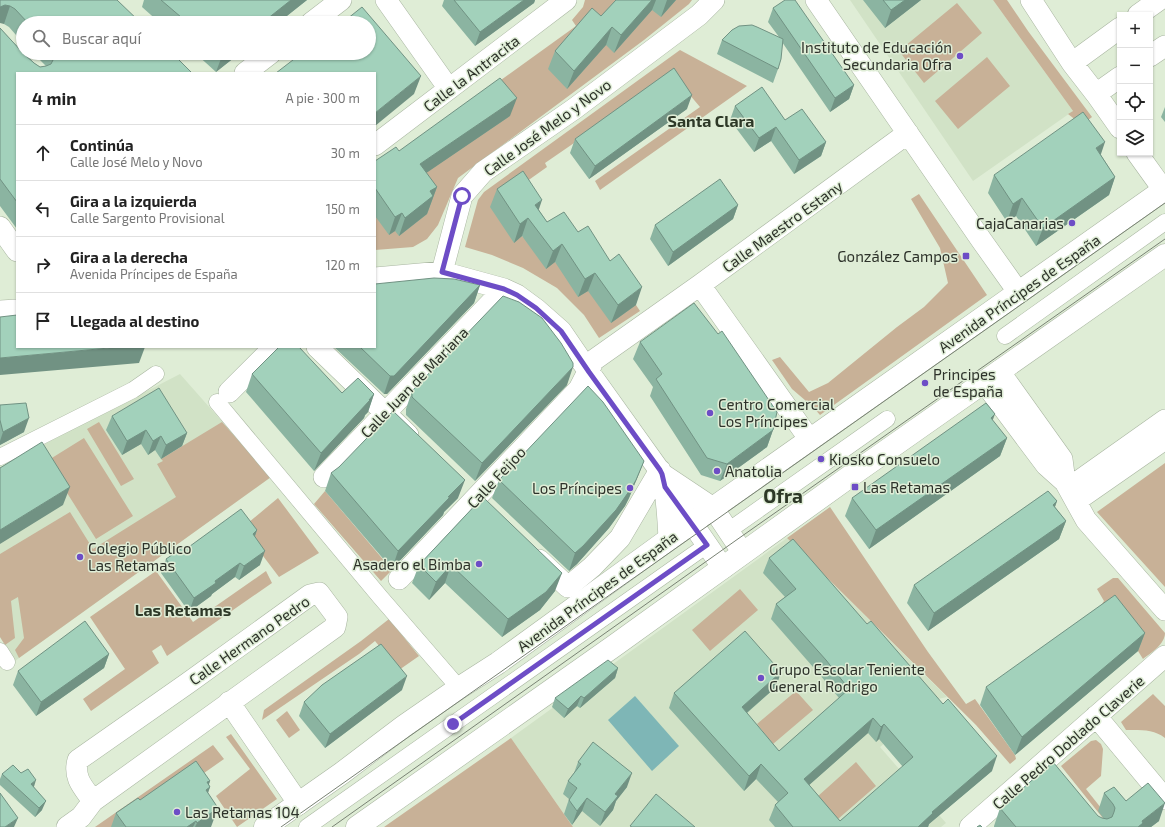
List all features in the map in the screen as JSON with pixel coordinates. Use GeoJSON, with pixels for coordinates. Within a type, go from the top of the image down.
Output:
{"type":"FeatureCollection","features":[{"type":"Feature","properties":{"kind":"main road","name":"Avenida Príncipes de España"},"geometry":{"type":"LineString","coordinates":[[265,827],[342,773],[404,726],[498,663],[669,539],[1165,191]]}},
{"type":"Feature","properties":{"kind":"main road"},"geometry":{"type":"LineString","coordinates":[[357,827],[614,646],[849,477],[1165,255]]}},
{"type":"Feature","properties":{"kind":"street"},"geometry":{"type":"LineString","coordinates":[[320,16],[341,0]]}},
{"type":"Feature","properties":{"kind":"street","name":"Calle la Antracita"},"geometry":{"type":"LineString","coordinates":[[376,144],[566,0]]}},
{"type":"Feature","properties":{"kind":"street"},"geometry":{"type":"LineString","coordinates":[[699,15],[714,0]]}},
{"type":"Feature","properties":{"kind":"street"},"geometry":{"type":"LineString","coordinates":[[699,15],[725,4],[730,0]]}},
{"type":"Feature","properties":{"kind":"street"},"geometry":{"type":"LineString","coordinates":[[816,0],[1019,293]]}},
{"type":"Feature","properties":{"kind":"street"},"geometry":{"type":"LineString","coordinates":[[1031,0],[1072,63],[1117,124]]}},
{"type":"Feature","properties":{"kind":"street"},"geometry":{"type":"LineString","coordinates":[[1142,12],[1159,0]]}},
{"type":"Feature","properties":{"kind":"street"},"geometry":{"type":"LineString","coordinates":[[389,1],[450,89]]}},
{"type":"Feature","properties":{"kind":"street","name":"Calle José Melo y Novo"},"geometry":{"type":"LineString","coordinates":[[442,272],[462,196],[482,172],[574,109],[699,15]]}},
{"type":"Feature","properties":{"kind":"street"},"geometry":{"type":"LineString","coordinates":[[1072,63],[1117,30]]}},
{"type":"Feature","properties":{"kind":"street"},"geometry":{"type":"LineString","coordinates":[[1153,54],[1165,46]]}},
{"type":"Feature","properties":{"kind":"street"},"geometry":{"type":"LineString","coordinates":[[246,72],[263,60]]}},
{"type":"Feature","properties":{"kind":"street"},"geometry":{"type":"LineString","coordinates":[[1096,94],[1117,79]]}},
{"type":"Feature","properties":{"kind":"street","name":"Calle Maestro Estany"},"geometry":{"type":"LineString","coordinates":[[589,372],[594,360],[908,133]]}},
{"type":"Feature","properties":{"kind":"street"},"geometry":{"type":"LineString","coordinates":[[1140,156],[1165,191]]}},
{"type":"Feature","properties":{"kind":"street","name":"Avenida Príncipes de España"},"geometry":{"type":"LineString","coordinates":[[1005,336],[1165,222]]}},
{"type":"Feature","properties":{"kind":"street"},"geometry":{"type":"LineString","coordinates":[[0,227],[16,250]]}},
{"type":"Feature","properties":{"kind":"street"},"geometry":{"type":"LineString","coordinates":[[376,278],[442,272],[504,289],[517,295],[536,308],[561,331],[723,568]]}},
{"type":"Feature","properties":{"kind":"street"},"geometry":{"type":"LineString","coordinates":[[705,281],[752,359],[810,440]]}},
{"type":"Feature","properties":{"kind":"street","name":"Calle Juan de Mariana"},"geometry":{"type":"LineString","coordinates":[[324,477],[384,412],[504,289]]}},
{"type":"Feature","properties":{"kind":"street"},"geometry":{"type":"LineString","coordinates":[[0,311],[16,310]]}},
{"type":"Feature","properties":{"kind":"street"},"geometry":{"type":"LineString","coordinates":[[273,348],[223,397],[376,592],[459,688]]}},
{"type":"Feature","properties":{"kind":"street"},"geometry":{"type":"LineString","coordinates":[[318,348],[424,450]]}},
{"type":"Feature","properties":{"kind":"street","name":"Calle Feijoo"},"geometry":{"type":"LineString","coordinates":[[399,579],[579,389],[589,372]]}},
{"type":"Feature","properties":{"kind":"street"},"geometry":{"type":"LineString","coordinates":[[0,457],[133,390],[156,374]]}},
{"type":"Feature","properties":{"kind":"street"},"geometry":{"type":"LineString","coordinates":[[992,377],[1046,465],[1070,490],[1086,520],[1165,610]]}},
{"type":"Feature","properties":{"kind":"street"},"geometry":{"type":"LineString","coordinates":[[728,531],[887,419]]}},
{"type":"Feature","properties":{"kind":"street"},"geometry":{"type":"LineString","coordinates":[[1070,490],[1165,420]]}},
{"type":"Feature","properties":{"kind":"street"},"geometry":{"type":"LineString","coordinates":[[1070,490],[1165,439]]}},
{"type":"Feature","properties":{"kind":"street"},"geometry":{"type":"LineString","coordinates":[[662,477],[713,508],[743,553]]}},
{"type":"Feature","properties":{"kind":"street"},"geometry":{"type":"LineString","coordinates":[[662,477],[669,539]]}},
{"type":"Feature","properties":{"kind":"street"},"geometry":{"type":"LineString","coordinates":[[527,548],[568,587],[592,567],[620,538],[662,477]]}},
{"type":"Feature","properties":{"kind":"street","name":"Avenida Príncipes de España"},"geometry":{"type":"LineString","coordinates":[[307,827],[707,545]]}},
{"type":"Feature","properties":{"kind":"street","name":"Calle Hermano Pedro"},"geometry":{"type":"LineString","coordinates":[[67,827],[81,818],[93,801],[335,627],[337,617],[319,593],[310,595],[78,760],[76,767],[78,781],[93,801]]}},
{"type":"Feature","properties":{"kind":"street","name":"Calle Pedro Doblado Claverie"},"geometry":{"type":"LineString","coordinates":[[972,826],[1050,768],[1096,716],[1165,656]]}},
{"type":"Feature","properties":{"kind":"street"},"geometry":{"type":"LineString","coordinates":[[229,702],[299,804]]}},
{"type":"Feature","properties":{"kind":"street"},"geometry":{"type":"LineString","coordinates":[[1096,716],[1165,799]]}},
{"type":"Feature","properties":{"kind":"shaded area"},"geometry":{"type":"Polygon","coordinates":[[[585,0],[692,0],[644,40],[458,178],[438,225],[427,239],[413,247],[376,250],[376,162],[384,164],[576,26],[572,20],[583,7],[585,0]]]}},
{"type":"Feature","properties":{"kind":"shaded area","name":"Instituto de Educación Secundaria Ofra"},"geometry":{"type":"Polygon","coordinates":[[[850,0],[993,0],[1073,111],[973,181],[850,0]]]}},
{"type":"Feature","properties":{"kind":"shaded area"},"geometry":{"type":"Polygon","coordinates":[[[993,0],[1007,0],[1028,31],[1092,117],[1082,125],[1068,114],[1073,111],[993,0]]]}},
{"type":"Feature","properties":{"kind":"shaded area"},"geometry":{"type":"Polygon","coordinates":[[[957,3],[982,33],[924,83],[899,51],[957,3]]]}},
{"type":"Feature","properties":{"kind":"shaded area"},"geometry":{"type":"Polygon","coordinates":[[[680,50],[747,86],[600,190],[595,181],[700,107],[673,75],[545,163],[547,167],[516,189],[522,236],[555,262],[636,305],[640,311],[599,338],[584,315],[557,288],[523,268],[492,255],[465,247],[478,200],[484,192],[680,50]]]}},
{"type":"Feature","properties":{"kind":"shaded area"},"geometry":{"type":"Polygon","coordinates":[[[987,57],[1010,86],[958,129],[935,101],[987,57]]]}},
{"type":"Feature","properties":{"kind":"shaded area"},"geometry":{"type":"Polygon","coordinates":[[[919,194],[987,295],[820,415],[792,389],[772,360],[780,357],[809,392],[828,383],[924,307],[948,283],[940,248],[911,199],[919,194]]]}},
{"type":"Feature","properties":{"kind":"shaded area","name":"Colegio Público Las Retamas"},"geometry":{"type":"Polygon","coordinates":[[[180,374],[271,477],[15,661],[0,637],[0,467],[180,374]]]}},
{"type":"Feature","properties":{"kind":"shaded area"},"geometry":{"type":"Polygon","coordinates":[[[99,422],[134,479],[121,486],[87,429],[99,422]]]}},
{"type":"Feature","properties":{"kind":"shaded area"},"geometry":{"type":"Polygon","coordinates":[[[222,422],[271,477],[19,658],[15,650],[24,638],[18,597],[11,601],[15,638],[5,645],[0,637],[0,554],[70,512],[93,549],[176,497],[157,464],[163,461],[161,459],[222,422]]]}},
{"type":"Feature","properties":{"kind":"shaded area"},"geometry":{"type":"Polygon","coordinates":[[[84,438],[133,516],[96,539],[47,461],[84,438]]]}},
{"type":"Feature","properties":{"kind":"shaded area"},"geometry":{"type":"Polygon","coordinates":[[[1165,463],[1165,587],[1097,512],[1165,463]]]}},
{"type":"Feature","properties":{"kind":"shaded area"},"geometry":{"type":"Polygon","coordinates":[[[325,491],[392,570],[381,581],[314,504],[325,491]]]}},
{"type":"Feature","properties":{"kind":"shaded area"},"geometry":{"type":"Polygon","coordinates":[[[278,498],[319,553],[279,577],[242,528],[278,498]]]}},
{"type":"Feature","properties":{"kind":"shaded area"},"geometry":{"type":"Polygon","coordinates":[[[830,507],[928,652],[966,704],[975,699],[1015,755],[1016,759],[1010,764],[976,725],[787,538],[830,507]]]}},
{"type":"Feature","properties":{"kind":"shaded area","name":"Grupo Escolar Teniente General Rodrigo"},"geometry":{"type":"Polygon","coordinates":[[[787,538],[947,697],[938,699],[926,687],[929,706],[880,747],[946,823],[941,827],[573,827],[511,738],[787,538]]]}},
{"type":"Feature","properties":{"kind":"shaded area"},"geometry":{"type":"Polygon","coordinates":[[[156,571],[193,622],[266,571],[272,583],[167,656],[161,645],[152,651],[159,663],[91,711],[83,699],[125,669],[90,617],[156,571]]]}},
{"type":"Feature","properties":{"kind":"shaded area"},"geometry":{"type":"Polygon","coordinates":[[[1113,578],[1118,578],[1165,633],[1163,641],[1143,659],[1102,604],[1104,601],[1097,589],[1113,578]]]}},
{"type":"Feature","properties":{"kind":"shaded area"},"geometry":{"type":"Polygon","coordinates":[[[740,589],[758,610],[710,651],[692,630],[740,589]]]}},
{"type":"Feature","properties":{"kind":"shaded area"},"geometry":{"type":"Polygon","coordinates":[[[389,619],[419,656],[399,670],[375,641],[359,654],[262,720],[264,710],[361,641],[389,619]]]}},
{"type":"Feature","properties":{"kind":"shaded area"},"geometry":{"type":"Polygon","coordinates":[[[796,691],[813,710],[773,744],[757,724],[796,691]]]}},
{"type":"Feature","properties":{"kind":"shaded area"},"geometry":{"type":"Polygon","coordinates":[[[1153,694],[1165,706],[1165,738],[1152,732],[1142,730],[1126,730],[1121,722],[1153,694]]]}},
{"type":"Feature","properties":{"kind":"shaded area"},"geometry":{"type":"Polygon","coordinates":[[[287,711],[300,730],[289,738],[276,720],[287,711]]]}},
{"type":"Feature","properties":{"kind":"shaded area"},"geometry":{"type":"Polygon","coordinates":[[[231,734],[277,799],[237,827],[216,796],[250,769],[226,737],[231,734]]]}},
{"type":"Feature","properties":{"kind":"shaded area"},"geometry":{"type":"Polygon","coordinates":[[[511,738],[573,827],[384,827],[511,738]]]}},
{"type":"Feature","properties":{"kind":"shaded area"},"geometry":{"type":"Polygon","coordinates":[[[1096,740],[1101,744],[1103,749],[1101,776],[1086,789],[1116,827],[1110,827],[1061,766],[1091,741],[1096,740]]]}},
{"type":"Feature","properties":{"kind":"shaded area"},"geometry":{"type":"Polygon","coordinates":[[[213,745],[224,759],[127,827],[95,827],[213,745]]]}},
{"type":"Feature","properties":{"kind":"shaded area"},"geometry":{"type":"Polygon","coordinates":[[[856,762],[876,786],[838,819],[817,797],[856,762]]]}},
{"type":"Feature","properties":{"kind":"water"},"geometry":{"type":"Polygon","coordinates":[[[635,696],[679,746],[652,771],[608,720],[635,696]]]}},
{"type":"Feature","properties":{"kind":"building"},"geometry":{"type":"Polygon","coordinates":[[[0,0],[117,0],[134,16],[22,16],[10,6],[5,5],[0,7],[0,0]]]}},
{"type":"Feature","properties":{"kind":"building"},"geometry":{"type":"Polygon","coordinates":[[[161,0],[291,0],[271,16],[180,16],[161,0]]]}},
{"type":"Feature","properties":{"kind":"building"},"geometry":{"type":"Polygon","coordinates":[[[454,0],[524,0],[480,32],[454,0]]]}},
{"type":"Feature","properties":{"kind":"building"},"geometry":{"type":"Polygon","coordinates":[[[616,0],[652,0],[621,35],[612,27],[574,71],[555,51],[592,8],[601,16],[616,0]]]}},
{"type":"Feature","properties":{"kind":"building"},"geometry":{"type":"Polygon","coordinates":[[[785,0],[795,0],[854,85],[835,98],[773,8],[785,0]]]}},
{"type":"Feature","properties":{"kind":"building"},"geometry":{"type":"Polygon","coordinates":[[[883,0],[905,0],[891,10],[883,0]]]}},
{"type":"Feature","properties":{"kind":"building"},"geometry":{"type":"Polygon","coordinates":[[[362,7],[370,16],[351,16],[362,7]]]}},
{"type":"Feature","properties":{"kind":"building"},"geometry":{"type":"Polygon","coordinates":[[[376,23],[421,76],[376,112],[376,72],[277,72],[293,60],[376,60],[376,23]]]}},
{"type":"Feature","properties":{"kind":"building"},"geometry":{"type":"Polygon","coordinates":[[[752,25],[783,39],[781,59],[778,69],[722,40],[732,30],[739,26],[752,25]]]}},
{"type":"Feature","properties":{"kind":"building"},"geometry":{"type":"Polygon","coordinates":[[[0,28],[16,45],[16,60],[31,60],[40,67],[51,64],[53,60],[179,60],[191,72],[16,72],[16,201],[0,179],[0,28]]]}},
{"type":"Feature","properties":{"kind":"building"},"geometry":{"type":"Polygon","coordinates":[[[674,68],[692,95],[595,166],[575,139],[674,68]]]}},
{"type":"Feature","properties":{"kind":"building"},"geometry":{"type":"Polygon","coordinates":[[[500,78],[517,98],[420,164],[437,187],[430,191],[433,196],[405,218],[402,213],[395,217],[376,189],[376,160],[396,147],[399,151],[500,78]]]}},
{"type":"Feature","properties":{"kind":"building"},"geometry":{"type":"Polygon","coordinates":[[[762,87],[785,120],[802,109],[826,142],[799,160],[776,127],[759,138],[735,106],[762,87]]]}},
{"type":"Feature","properties":{"kind":"building"},"geometry":{"type":"Polygon","coordinates":[[[1083,112],[1105,142],[1096,148],[1115,177],[1043,228],[1022,198],[1013,204],[994,175],[1083,112]]]}},
{"type":"Feature","properties":{"kind":"building"},"geometry":{"type":"Polygon","coordinates":[[[523,171],[542,200],[535,205],[547,222],[564,212],[578,232],[588,226],[610,261],[619,254],[642,287],[618,305],[595,273],[585,279],[562,244],[553,251],[528,218],[520,224],[497,189],[523,171]]]}},
{"type":"Feature","properties":{"kind":"building"},"geometry":{"type":"Polygon","coordinates":[[[720,179],[738,205],[673,252],[655,225],[720,179]]]}},
{"type":"Feature","properties":{"kind":"building"},"geometry":{"type":"Polygon","coordinates":[[[434,278],[454,279],[480,285],[394,376],[390,376],[361,348],[376,348],[376,284],[434,278]]]}},
{"type":"Feature","properties":{"kind":"building"},"geometry":{"type":"Polygon","coordinates":[[[503,296],[519,302],[542,318],[561,343],[573,363],[573,367],[482,463],[412,397],[412,391],[503,296]]]}},
{"type":"Feature","properties":{"kind":"building"},"geometry":{"type":"Polygon","coordinates":[[[694,303],[718,334],[722,331],[777,412],[773,430],[727,464],[707,458],[656,379],[662,374],[640,342],[694,303]]]}},
{"type":"Feature","properties":{"kind":"building"},"geometry":{"type":"Polygon","coordinates":[[[16,315],[16,348],[109,348],[0,358],[0,317],[16,315]]]}},
{"type":"Feature","properties":{"kind":"building"},"geometry":{"type":"Polygon","coordinates":[[[278,348],[300,348],[342,393],[358,378],[374,394],[321,453],[252,374],[278,348]]]}},
{"type":"Feature","properties":{"kind":"building"},"geometry":{"type":"Polygon","coordinates":[[[588,386],[603,402],[644,461],[632,487],[616,510],[575,553],[499,480],[588,386]]]}},
{"type":"Feature","properties":{"kind":"building"},"geometry":{"type":"Polygon","coordinates":[[[159,388],[187,433],[166,445],[161,436],[153,441],[146,430],[127,441],[112,416],[159,388]]]}},
{"type":"Feature","properties":{"kind":"building"},"geometry":{"type":"Polygon","coordinates":[[[26,403],[29,418],[3,432],[0,420],[0,405],[26,403]]]}},
{"type":"Feature","properties":{"kind":"building"},"geometry":{"type":"Polygon","coordinates":[[[986,403],[995,414],[991,418],[1007,438],[876,530],[852,498],[986,403]]]}},
{"type":"Feature","properties":{"kind":"building"},"geometry":{"type":"Polygon","coordinates":[[[393,411],[465,480],[398,551],[331,473],[339,467],[393,411]]]}},
{"type":"Feature","properties":{"kind":"building"},"geometry":{"type":"Polygon","coordinates":[[[42,442],[70,487],[0,530],[0,468],[42,442]]]}},
{"type":"Feature","properties":{"kind":"building"},"geometry":{"type":"Polygon","coordinates":[[[1048,491],[1057,501],[1053,505],[1066,521],[934,613],[914,585],[1048,491]]]}},
{"type":"Feature","properties":{"kind":"building"},"geometry":{"type":"Polygon","coordinates":[[[481,499],[485,499],[562,573],[546,592],[508,619],[451,565],[436,582],[419,565],[481,499]]]}},
{"type":"Feature","properties":{"kind":"building"},"geometry":{"type":"Polygon","coordinates":[[[241,509],[257,530],[253,534],[265,551],[244,566],[240,563],[215,581],[216,583],[194,598],[166,559],[185,546],[186,549],[241,509]]]}},
{"type":"Feature","properties":{"kind":"building"},"geometry":{"type":"Polygon","coordinates":[[[793,539],[867,624],[871,621],[943,704],[948,699],[997,756],[932,812],[933,813],[918,827],[793,827],[775,805],[788,793],[761,764],[749,776],[674,693],[745,631],[781,672],[742,707],[779,751],[849,689],[826,660],[776,604],[796,589],[769,558],[793,539]],[[873,718],[804,779],[840,821],[913,757],[884,724],[881,727],[873,718]]]}},
{"type":"Feature","properties":{"kind":"building"},"geometry":{"type":"Polygon","coordinates":[[[1115,595],[1145,633],[1022,737],[986,687],[1115,595]]]}},
{"type":"Feature","properties":{"kind":"building"},"geometry":{"type":"Polygon","coordinates":[[[85,621],[109,654],[41,702],[18,671],[85,621]]]}},
{"type":"Feature","properties":{"kind":"building"},"geometry":{"type":"Polygon","coordinates":[[[381,644],[407,676],[330,734],[304,702],[322,685],[381,644]]]}},
{"type":"Feature","properties":{"kind":"building"},"geometry":{"type":"Polygon","coordinates":[[[608,660],[618,668],[584,698],[581,696],[568,709],[555,698],[608,660]]]}},
{"type":"Feature","properties":{"kind":"building"},"geometry":{"type":"Polygon","coordinates":[[[593,742],[632,773],[615,794],[618,796],[605,812],[587,798],[577,811],[569,800],[577,788],[568,781],[581,764],[578,762],[593,742]]]}},
{"type":"Feature","properties":{"kind":"building"},"geometry":{"type":"Polygon","coordinates":[[[196,761],[210,781],[207,782],[210,787],[206,790],[218,808],[197,823],[196,821],[187,827],[126,827],[116,813],[138,798],[140,800],[196,761]]]}},
{"type":"Feature","properties":{"kind":"building"},"geometry":{"type":"Polygon","coordinates":[[[1053,762],[1098,816],[1102,818],[1107,819],[1112,817],[1114,812],[1115,808],[1113,804],[1104,793],[1114,787],[1126,801],[1148,783],[1165,803],[1142,821],[1143,823],[1138,827],[1016,827],[1000,808],[1053,762]]]}},
{"type":"Feature","properties":{"kind":"building"},"geometry":{"type":"Polygon","coordinates":[[[13,765],[21,773],[28,769],[36,780],[31,784],[46,801],[39,808],[2,774],[13,765]]]}},
{"type":"Feature","properties":{"kind":"building"},"geometry":{"type":"Polygon","coordinates":[[[0,793],[18,818],[5,827],[0,827],[0,793]]]}},
{"type":"Feature","properties":{"kind":"building"},"geometry":{"type":"Polygon","coordinates":[[[656,794],[695,827],[630,826],[656,794]]]}},
{"type":"Feature","properties":{"kind":"tram line"},"geometry":{"type":"LineString","coordinates":[[281,827],[1165,203]]}},
{"type":"Feature","properties":{"kind":"tram line"},"geometry":{"type":"LineString","coordinates":[[332,827],[735,541],[1165,239]]}},
{"type":"Feature","properties":{"kind":"place","name":"Instituto de Educación Secundaria Ofra"},"geometry":{"type":"Point","coordinates":[960,56]}},
{"type":"Feature","properties":{"kind":"place","name":"CajaCanarias"},"geometry":{"type":"Point","coordinates":[1072,223]}},
{"type":"Feature","properties":{"kind":"place","name":"González Campos"},"geometry":{"type":"Point","coordinates":[966,256]}},
{"type":"Feature","properties":{"kind":"place","name":"Principes de España"},"geometry":{"type":"Point","coordinates":[925,383]}},
{"type":"Feature","properties":{"kind":"place","name":"Centro Comercial Los Príncipes"},"geometry":{"type":"Point","coordinates":[710,413]}},
{"type":"Feature","properties":{"kind":"place","name":"Kiosko Consuelo"},"geometry":{"type":"Point","coordinates":[821,459]}},
{"type":"Feature","properties":{"kind":"place","name":"Anatolia"},"geometry":{"type":"Point","coordinates":[717,471]}},
{"type":"Feature","properties":{"kind":"place","name":"Las Retamas"},"geometry":{"type":"Point","coordinates":[855,487]}},
{"type":"Feature","properties":{"kind":"place","name":"Los Príncipes"},"geometry":{"type":"Point","coordinates":[630,488]}},
{"type":"Feature","properties":{"kind":"place","name":"Colegio Público Las Retamas"},"geometry":{"type":"Point","coordinates":[80,557]}},
{"type":"Feature","properties":{"kind":"place","name":"Asadero el Bimba"},"geometry":{"type":"Point","coordinates":[479,564]}},
{"type":"Feature","properties":{"kind":"place","name":"Grupo Escolar Teniente General Rodrigo"},"geometry":{"type":"Point","coordinates":[761,678]}},
{"type":"Feature","properties":{"kind":"place","name":"Las Retamas 104"},"geometry":{"type":"Point","coordinates":[177,812]}},
{"type":"Feature","properties":{"kind":"district","name":"Santa Clara"},"geometry":{"type":"Point","coordinates":[711,120]}},
{"type":"Feature","properties":{"kind":"district","name":"Ofra"},"geometry":{"type":"Point","coordinates":[783,495]}},
{"type":"Feature","properties":{"kind":"district","name":"Las Retamas"},"geometry":{"type":"Point","coordinates":[183,609]}},
{"type":"Feature","properties":{"kind":"route"},"geometry":{"type":"LineString","coordinates":[[453,724],[707,545],[665,487],[660,470],[561,331],[536,308],[517,295],[504,289],[442,272],[462,196]]}}]}
